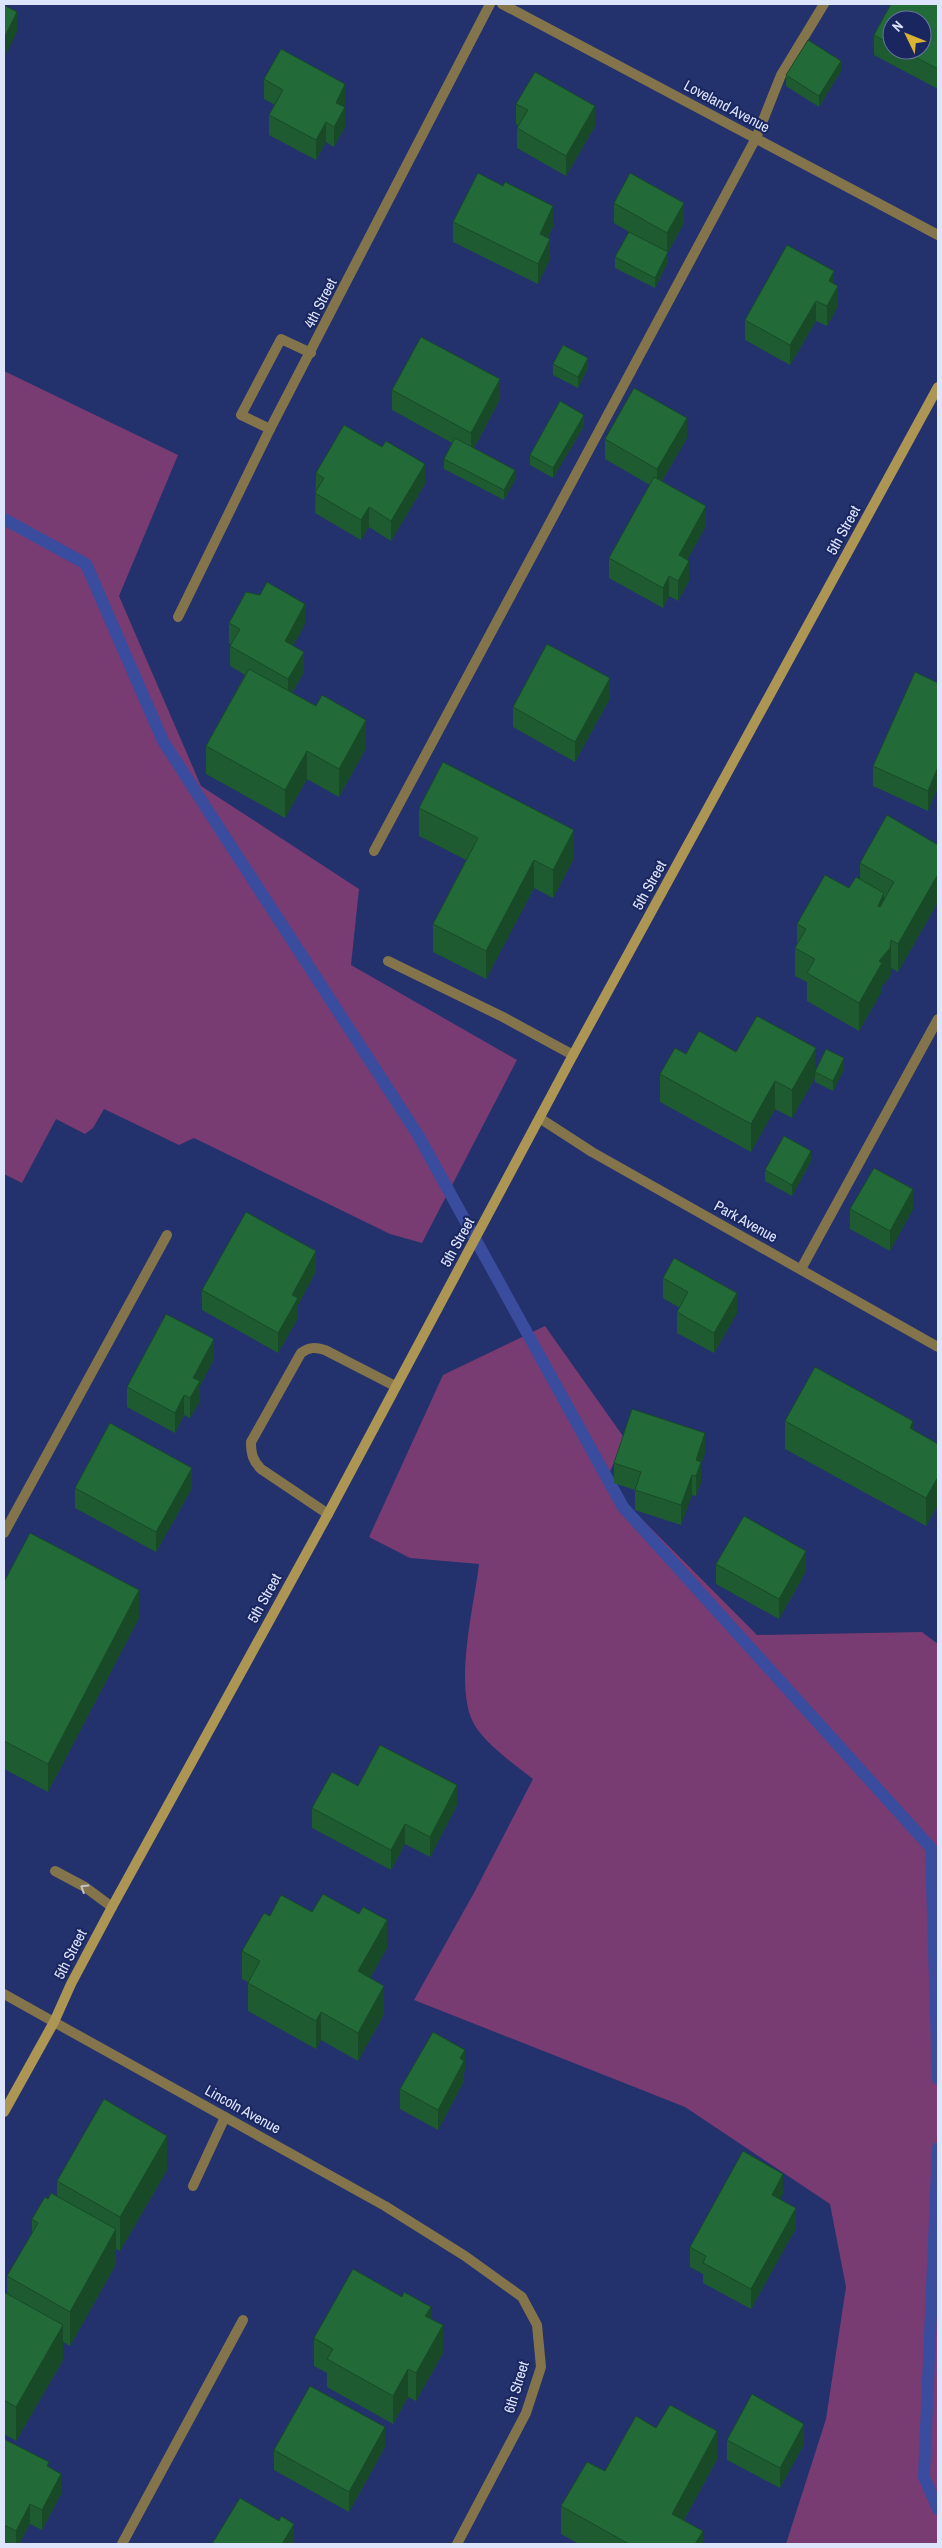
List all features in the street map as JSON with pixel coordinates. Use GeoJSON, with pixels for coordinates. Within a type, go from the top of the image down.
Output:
{"type":"FeatureCollection","features":[{"type":"Feature","properties":{"kind":"main road","name":"5th Street"},"geometry":{"type":"LineString","coordinates":[[4,2112],[54,2022],[71,1984],[112,1907],[328,1514],[395,1386],[541,1119],[573,1055],[938,387]]}},
{"type":"Feature","properties":{"kind":"street","name":"4th Street"},"geometry":{"type":"LineString","coordinates":[[178,618],[270,429],[490,4]]}},
{"type":"Feature","properties":{"kind":"street","name":"Loveland Avenue"},"geometry":{"type":"LineString","coordinates":[[502,4],[938,235]]}},
{"type":"Feature","properties":{"kind":"street"},"geometry":{"type":"LineString","coordinates":[[374,851],[756,138],[781,75],[824,4]]}},
{"type":"Feature","properties":{"kind":"street"},"geometry":{"type":"LineString","coordinates":[[270,429],[241,415],[281,339],[311,353]]}},
{"type":"Feature","properties":{"kind":"street"},"geometry":{"type":"LineString","coordinates":[[388,961],[503,1017],[573,1055]]}},
{"type":"Feature","properties":{"kind":"street"},"geometry":{"type":"LineString","coordinates":[[801,1269],[938,1019]]}},
{"type":"Feature","properties":{"kind":"street","name":"Park Avenue"},"geometry":{"type":"LineString","coordinates":[[541,1119],[592,1152],[938,1347]]}},
{"type":"Feature","properties":{"kind":"street"},"geometry":{"type":"LineString","coordinates":[[4,1532],[167,1235]]}},
{"type":"Feature","properties":{"kind":"street"},"geometry":{"type":"LineString","coordinates":[[328,1514],[261,1469],[254,1462],[251,1442],[301,1353],[307,1348],[316,1347],[325,1350],[395,1386]]}},
{"type":"Feature","properties":{"kind":"street"},"geometry":{"type":"LineString","coordinates":[[55,1871],[85,1887],[112,1907]]}},
{"type":"Feature","properties":{"kind":"street","name":"Lincoln Avenue"},"geometry":{"type":"LineString","coordinates":[[4,1994],[385,2206],[465,2256]]}},
{"type":"Feature","properties":{"kind":"street"},"geometry":{"type":"LineString","coordinates":[[193,2186],[225,2117]]}},
{"type":"Feature","properties":{"kind":"street","name":"6th Street"},"geometry":{"type":"LineString","coordinates":[[457,2544],[526,2413],[541,2367],[537,2324],[522,2297],[465,2256]]}},
{"type":"Feature","properties":{"kind":"street"},"geometry":{"type":"LineString","coordinates":[[122,2544],[243,2320]]}},
{"type":"Feature","properties":{"kind":"shaded area"},"geometry":{"type":"Polygon","coordinates":[[[4,371],[178,455],[119,596],[201,786],[359,889],[351,965],[517,1060],[422,1243],[390,1234],[194,1138],[179,1145],[104,1109],[93,1128],[85,1134],[56,1119],[22,1183],[4,1174],[4,371]]]}},
{"type":"Feature","properties":{"kind":"shaded area"},"geometry":{"type":"Polygon","coordinates":[[[545,1326],[625,1439],[605,1482],[757,1635],[922,1632],[938,1644],[938,2544],[786,2544],[826,2419],[846,2287],[830,2204],[685,2107],[414,2000],[475,1891],[533,1779],[499,1752],[483,1736],[472,1720],[467,1704],[465,1665],[479,1564],[410,1558],[369,1537],[443,1375],[545,1326]]]}},
{"type":"Feature","properties":{"kind":"building"},"geometry":{"type":"Polygon","coordinates":[[[891,4],[938,4],[938,69],[921,60],[932,60],[932,10],[888,10],[891,4]]]}},
{"type":"Feature","properties":{"kind":"building"},"geometry":{"type":"Polygon","coordinates":[[[4,5],[17,12],[4,38],[4,5]]]}},
{"type":"Feature","properties":{"kind":"building"},"geometry":{"type":"Polygon","coordinates":[[[882,20],[882,39],[874,35],[882,20]]]}},
{"type":"Feature","properties":{"kind":"building"},"geometry":{"type":"Polygon","coordinates":[[[808,40],[841,61],[819,96],[786,75],[808,40]]]}},
{"type":"Feature","properties":{"kind":"building"},"geometry":{"type":"Polygon","coordinates":[[[281,49],[345,84],[336,103],[345,107],[334,127],[326,122],[316,140],[269,115],[283,90],[264,79],[281,49]]]}},
{"type":"Feature","properties":{"kind":"building"},"geometry":{"type":"Polygon","coordinates":[[[535,72],[595,106],[566,156],[517,128],[528,110],[516,104],[535,72]]]}},
{"type":"Feature","properties":{"kind":"building"},"geometry":{"type":"Polygon","coordinates":[[[478,173],[503,186],[505,182],[553,206],[540,234],[550,239],[538,264],[453,222],[478,173]]]}},
{"type":"Feature","properties":{"kind":"building"},"geometry":{"type":"Polygon","coordinates":[[[630,173],[684,203],[667,233],[614,203],[630,173]]]}},
{"type":"Feature","properties":{"kind":"building"},"geometry":{"type":"Polygon","coordinates":[[[629,232],[668,252],[655,278],[615,257],[629,232]]]}},
{"type":"Feature","properties":{"kind":"building"},"geometry":{"type":"Polygon","coordinates":[[[787,245],[834,271],[829,281],[838,286],[827,306],[816,301],[790,345],[745,320],[787,245]]]}},
{"type":"Feature","properties":{"kind":"building"},"geometry":{"type":"Polygon","coordinates":[[[421,337],[500,379],[471,433],[392,390],[421,337]]]}},
{"type":"Feature","properties":{"kind":"building"},"geometry":{"type":"Polygon","coordinates":[[[563,345],[588,358],[578,377],[553,364],[563,345]]]}},
{"type":"Feature","properties":{"kind":"building"},"geometry":{"type":"Polygon","coordinates":[[[634,388],[687,418],[657,469],[605,439],[634,388]]]}},
{"type":"Feature","properties":{"kind":"building"},"geometry":{"type":"Polygon","coordinates":[[[560,401],[584,415],[553,468],[530,455],[560,401]]]}},
{"type":"Feature","properties":{"kind":"building"},"geometry":{"type":"Polygon","coordinates":[[[344,425],[382,447],[386,441],[425,464],[391,521],[369,507],[361,520],[315,493],[324,478],[316,473],[344,425]]]}},
{"type":"Feature","properties":{"kind":"building"},"geometry":{"type":"Polygon","coordinates":[[[455,438],[515,470],[504,490],[444,459],[455,438]]]}},
{"type":"Feature","properties":{"kind":"building"},"geometry":{"type":"Polygon","coordinates":[[[654,477],[706,506],[679,555],[689,561],[678,581],[669,576],[663,588],[609,558],[654,477]]]}},
{"type":"Feature","properties":{"kind":"building"},"geometry":{"type":"Polygon","coordinates":[[[267,582],[305,604],[285,641],[304,652],[288,679],[230,646],[240,629],[229,623],[246,592],[260,595],[267,582]]]}},
{"type":"Feature","properties":{"kind":"building"},"geometry":{"type":"Polygon","coordinates":[[[547,644],[610,678],[575,742],[513,707],[547,644]]]}},
{"type":"Feature","properties":{"kind":"building"},"geometry":{"type":"Polygon","coordinates":[[[249,669],[316,706],[322,695],[366,720],[339,769],[307,751],[285,790],[206,746],[249,669]]]}},
{"type":"Feature","properties":{"kind":"building"},"geometry":{"type":"Polygon","coordinates":[[[915,672],[938,683],[938,767],[928,791],[873,766],[915,672]]]}},
{"type":"Feature","properties":{"kind":"building"},"geometry":{"type":"Polygon","coordinates":[[[443,762],[574,830],[553,870],[534,860],[486,951],[433,924],[478,838],[419,808],[443,762]]]}},
{"type":"Feature","properties":{"kind":"building"},"geometry":{"type":"Polygon","coordinates":[[[887,815],[938,845],[938,874],[898,944],[891,940],[890,948],[879,961],[882,963],[859,1003],[807,973],[815,959],[795,948],[806,929],[797,924],[825,875],[849,888],[856,877],[884,893],[878,906],[880,907],[894,882],[860,863],[887,815]]]}},
{"type":"Feature","properties":{"kind":"building"},"geometry":{"type":"Polygon","coordinates":[[[757,1016],[816,1048],[792,1090],[775,1081],[751,1124],[660,1074],[675,1048],[686,1054],[699,1031],[736,1052],[757,1016]]]}},
{"type":"Feature","properties":{"kind":"building"},"geometry":{"type":"Polygon","coordinates":[[[826,1049],[844,1058],[833,1081],[815,1072],[826,1049]]]}},
{"type":"Feature","properties":{"kind":"building"},"geometry":{"type":"Polygon","coordinates":[[[784,1136],[811,1151],[792,1185],[765,1170],[784,1136]]]}},
{"type":"Feature","properties":{"kind":"building"},"geometry":{"type":"Polygon","coordinates":[[[874,1168],[913,1189],[890,1231],[850,1209],[874,1168]]]}},
{"type":"Feature","properties":{"kind":"building"},"geometry":{"type":"Polygon","coordinates":[[[246,1212],[316,1251],[292,1295],[298,1298],[278,1333],[202,1290],[246,1212]]]}},
{"type":"Feature","properties":{"kind":"building"},"geometry":{"type":"Polygon","coordinates":[[[674,1258],[737,1293],[714,1333],[677,1312],[688,1292],[663,1278],[674,1258]]]}},
{"type":"Feature","properties":{"kind":"building"},"geometry":{"type":"Polygon","coordinates":[[[166,1314],[214,1339],[193,1378],[200,1381],[190,1398],[184,1395],[175,1413],[127,1387],[166,1314]]]}},
{"type":"Feature","properties":{"kind":"building"},"geometry":{"type":"Polygon","coordinates":[[[815,1367],[913,1421],[910,1428],[938,1444],[938,1477],[926,1498],[785,1421],[815,1367]]]}},
{"type":"Feature","properties":{"kind":"building"},"geometry":{"type":"Polygon","coordinates":[[[632,1409],[705,1433],[696,1460],[701,1462],[696,1476],[692,1475],[681,1505],[635,1490],[641,1472],[614,1463],[632,1409]]]}},
{"type":"Feature","properties":{"kind":"building"},"geometry":{"type":"Polygon","coordinates":[[[110,1423],[192,1468],[156,1532],[75,1488],[110,1423]]]}},
{"type":"Feature","properties":{"kind":"building"},"geometry":{"type":"Polygon","coordinates":[[[744,1516],[806,1551],[779,1599],[716,1564],[744,1516]]]}},
{"type":"Feature","properties":{"kind":"building"},"geometry":{"type":"Polygon","coordinates":[[[30,1533],[139,1590],[48,1764],[4,1741],[4,1582],[30,1533]]]}},
{"type":"Feature","properties":{"kind":"building"},"geometry":{"type":"Polygon","coordinates":[[[380,1745],[457,1785],[430,1837],[405,1824],[391,1850],[312,1808],[332,1772],[358,1786],[380,1745]]]}},
{"type":"Feature","properties":{"kind":"building"},"geometry":{"type":"Polygon","coordinates":[[[323,1894],[359,1914],[363,1907],[387,1920],[358,1971],[384,1986],[358,2033],[321,2012],[316,2021],[248,1983],[260,1961],[242,1951],[264,1913],[270,1916],[281,1895],[312,1912],[323,1894]]]}},
{"type":"Feature","properties":{"kind":"building"},"geometry":{"type":"Polygon","coordinates":[[[433,2032],[465,2050],[460,2058],[464,2061],[438,2110],[400,2089],[433,2032]]]}},
{"type":"Feature","properties":{"kind":"building"},"geometry":{"type":"Polygon","coordinates":[[[104,2099],[167,2136],[120,2217],[57,2181],[104,2099]]]}},
{"type":"Feature","properties":{"kind":"building"},"geometry":{"type":"Polygon","coordinates":[[[743,2151],[783,2174],[772,2195],[796,2208],[751,2289],[703,2263],[706,2256],[690,2247],[743,2151]]]}},
{"type":"Feature","properties":{"kind":"building"},"geometry":{"type":"Polygon","coordinates":[[[51,2193],[116,2229],[70,2312],[7,2276],[38,2223],[32,2219],[45,2197],[48,2199],[51,2193]]]}},
{"type":"Feature","properties":{"kind":"building"},"geometry":{"type":"Polygon","coordinates":[[[353,2269],[402,2297],[404,2292],[431,2307],[425,2316],[443,2325],[416,2373],[408,2369],[393,2396],[327,2359],[333,2349],[314,2338],[353,2269]]]}},
{"type":"Feature","properties":{"kind":"building"},"geometry":{"type":"Polygon","coordinates":[[[4,2292],[63,2325],[16,2407],[4,2400],[4,2292]]]}},
{"type":"Feature","properties":{"kind":"building"},"geometry":{"type":"Polygon","coordinates":[[[310,2386],[385,2427],[349,2492],[274,2450],[310,2386]]]}},
{"type":"Feature","properties":{"kind":"building"},"geometry":{"type":"Polygon","coordinates":[[[752,2394],[804,2424],[780,2468],[727,2440],[752,2394]]]}},
{"type":"Feature","properties":{"kind":"building"},"geometry":{"type":"Polygon","coordinates":[[[670,2405],[717,2431],[672,2514],[703,2531],[695,2544],[629,2544],[561,2506],[587,2462],[605,2471],[636,2416],[656,2428],[670,2405]]]}},
{"type":"Feature","properties":{"kind":"building"},"geometry":{"type":"Polygon","coordinates":[[[4,2439],[49,2462],[47,2466],[61,2474],[42,2510],[30,2504],[16,2531],[4,2525],[4,2439]]]}},
{"type":"Feature","properties":{"kind":"building"},"geometry":{"type":"Polygon","coordinates":[[[240,2498],[279,2521],[281,2516],[294,2524],[282,2544],[212,2544],[240,2498]]]}},
{"type":"Feature","properties":{"kind":"waterway"},"geometry":{"type":"LineString","coordinates":[[4,519],[86,564],[163,741],[418,1135],[623,1507],[931,1848],[938,2079]]}},
{"type":"Feature","properties":{"kind":"waterway"},"geometry":{"type":"LineString","coordinates":[[938,2148],[924,2477],[938,2509]]}}]}
